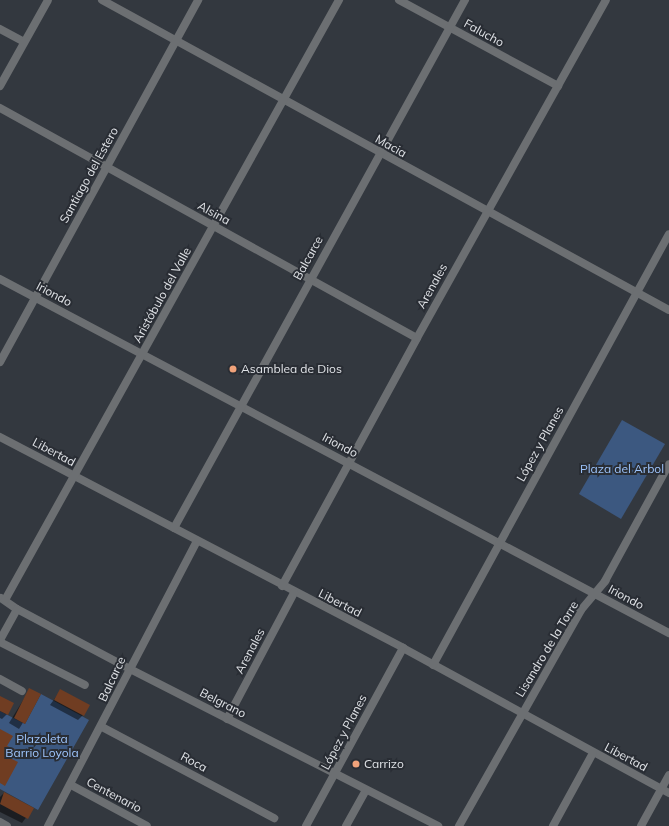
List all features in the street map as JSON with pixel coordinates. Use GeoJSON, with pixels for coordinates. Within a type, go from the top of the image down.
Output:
{"type":"FeatureCollection","features":[{"type":"Feature","properties":{"kind":"street"},"geometry":{"type":"LineString","coordinates":[[0,86],[48,0]]}},
{"type":"Feature","properties":{"kind":"street","name":"Macia"},"geometry":{"type":"LineString","coordinates":[[102,0],[486,213],[669,310]]}},
{"type":"Feature","properties":{"kind":"street","name":"Santiago del Estero"},"geometry":{"type":"LineString","coordinates":[[0,362],[198,0]]}},
{"type":"Feature","properties":{"kind":"street","name":"Aristóbulo del Valle"},"geometry":{"type":"LineString","coordinates":[[2,599],[143,354],[339,0]]}},
{"type":"Feature","properties":{"kind":"street","name":"Falucho"},"geometry":{"type":"LineString","coordinates":[[399,0],[558,86]]}},
{"type":"Feature","properties":{"kind":"street","name":"Balcarce"},"geometry":{"type":"LineString","coordinates":[[174,528],[379,153],[465,0]]}},
{"type":"Feature","properties":{"kind":"street","name":"Arenales"},"geometry":{"type":"LineString","coordinates":[[282,586],[486,213],[606,0]]}},
{"type":"Feature","properties":{"kind":"street"},"geometry":{"type":"LineString","coordinates":[[0,29],[24,42]]}},
{"type":"Feature","properties":{"kind":"street","name":"Alsina"},"geometry":{"type":"LineString","coordinates":[[0,108],[417,338]]}},
{"type":"Feature","properties":{"kind":"street","name":"López y Planes"},"geometry":{"type":"LineString","coordinates":[[433,665],[669,234]]}},
{"type":"Feature","properties":{"kind":"street","name":"Iriondo"},"geometry":{"type":"LineString","coordinates":[[0,279],[669,633]]}},
{"type":"Feature","properties":{"kind":"street","name":"Libertad"},"geometry":{"type":"LineString","coordinates":[[0,437],[174,528],[197,542],[282,586],[294,594],[403,648],[522,715],[665,791]]}},
{"type":"Feature","properties":{"kind":"street","name":"Lisandro de la Torre"},"geometry":{"type":"LineString","coordinates":[[459,826],[581,610],[596,595],[668,466]]}},
{"type":"Feature","properties":{"kind":"street","name":"Balcarce"},"geometry":{"type":"LineString","coordinates":[[48,826],[102,727],[197,542]]}},
{"type":"Feature","properties":{"kind":"street","name":"Arenales"},"geometry":{"type":"LineString","coordinates":[[227,719],[294,594]]}},
{"type":"Feature","properties":{"kind":"street","name":"Belgrano"},"geometry":{"type":"LineString","coordinates":[[2,599],[17,609],[130,670],[438,826]]}},
{"type":"Feature","properties":{"kind":"street"},"geometry":{"type":"LineString","coordinates":[[17,609],[0,641],[85,685]]}},
{"type":"Feature","properties":{"kind":"street","name":"López y Planes"},"geometry":{"type":"LineString","coordinates":[[306,826],[403,648]]}},
{"type":"Feature","properties":{"kind":"street"},"geometry":{"type":"LineString","coordinates":[[0,679],[22,691]]}},
{"type":"Feature","properties":{"kind":"street","name":"Roca"},"geometry":{"type":"LineString","coordinates":[[102,727],[274,818]]}},
{"type":"Feature","properties":{"kind":"street"},"geometry":{"type":"LineString","coordinates":[[553,826],[593,753]]}},
{"type":"Feature","properties":{"kind":"street"},"geometry":{"type":"LineString","coordinates":[[641,826],[665,791],[669,775]]}},
{"type":"Feature","properties":{"kind":"street","name":"Centenario"},"geometry":{"type":"LineString","coordinates":[[71,785],[147,826]]}},
{"type":"Feature","properties":{"kind":"street"},"geometry":{"type":"LineString","coordinates":[[346,826],[366,790]]}},
{"type":"Feature","properties":{"kind":"street"},"geometry":{"type":"LineString","coordinates":[[0,822],[7,826]]}},
{"type":"Feature","properties":{"kind":"green space","name":"Plaza del Arbol"},"geometry":{"type":"Polygon","coordinates":[[[622,420],[665,444],[621,519],[579,494],[622,420]]]}},
{"type":"Feature","properties":{"kind":"green space","name":"Plazoleta Barrio Loyola"},"geometry":{"type":"Polygon","coordinates":[[[41,694],[89,720],[38,810],[0,789],[0,711],[25,724],[41,694]]]}},
{"type":"Feature","properties":{"kind":"building"},"geometry":{"type":"Polygon","coordinates":[[[29,688],[41,694],[25,724],[14,718],[29,688]]]}},
{"type":"Feature","properties":{"kind":"building"},"geometry":{"type":"Polygon","coordinates":[[[60,689],[90,705],[84,716],[54,700],[60,689]]]}},
{"type":"Feature","properties":{"kind":"building"},"geometry":{"type":"Polygon","coordinates":[[[0,696],[14,703],[8,715],[0,711],[0,696]]]}},
{"type":"Feature","properties":{"kind":"building"},"geometry":{"type":"Polygon","coordinates":[[[0,729],[13,736],[7,746],[15,749],[10,758],[18,762],[5,786],[0,783],[0,729]]]}},
{"type":"Feature","properties":{"kind":"building"},"geometry":{"type":"Polygon","coordinates":[[[4,792],[34,808],[28,819],[0,804],[4,792]]]}},
{"type":"Feature","properties":{"kind":"place","name":"Asamblea de Dios"},"geometry":{"type":"Point","coordinates":[233,369]}},
{"type":"Feature","properties":{"kind":"place","name":"Carrizo"},"geometry":{"type":"Point","coordinates":[356,764]}}]}
